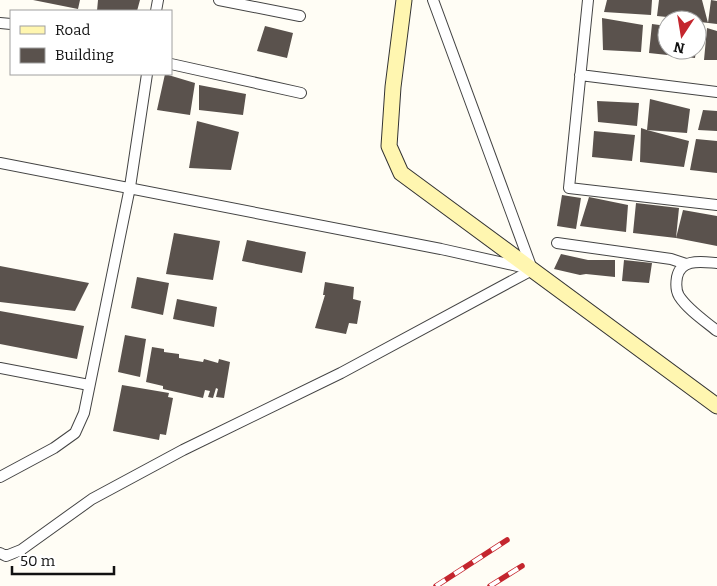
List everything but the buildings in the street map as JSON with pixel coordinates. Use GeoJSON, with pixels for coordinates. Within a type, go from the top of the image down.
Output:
{"type":"FeatureCollection","features":[{"type":"Feature","properties":{"kind":"main road"},"geometry":{"type":"LineString","coordinates":[[404,0],[393,87],[389,146],[401,173],[717,406]]}},
{"type":"Feature","properties":{"kind":"street"},"geometry":{"type":"LineString","coordinates":[[219,0],[300,16]]}},
{"type":"Feature","properties":{"kind":"street"},"geometry":{"type":"LineString","coordinates":[[433,0],[532,270]]}},
{"type":"Feature","properties":{"kind":"street"},"geometry":{"type":"LineString","coordinates":[[588,0],[569,188],[717,205]]}},
{"type":"Feature","properties":{"kind":"street"},"geometry":{"type":"LineString","coordinates":[[172,64],[301,92]]}},
{"type":"Feature","properties":{"kind":"street"},"geometry":{"type":"LineString","coordinates":[[0,477],[54,448],[75,432],[84,413],[130,187],[147,75]]}},
{"type":"Feature","properties":{"kind":"street"},"geometry":{"type":"LineString","coordinates":[[580,75],[717,92]]}},
{"type":"Feature","properties":{"kind":"street"},"geometry":{"type":"LineString","coordinates":[[0,163],[431,247],[532,270]]}},
{"type":"Feature","properties":{"kind":"street"},"geometry":{"type":"LineString","coordinates":[[557,243],[671,259],[686,264],[696,262],[717,264]]}},
{"type":"Feature","properties":{"kind":"street"},"geometry":{"type":"LineString","coordinates":[[686,264],[679,271],[676,283],[678,295],[717,331]]}},
{"type":"Feature","properties":{"kind":"street"},"geometry":{"type":"LineString","coordinates":[[0,553],[6,556],[21,550],[92,499],[184,450],[341,373],[532,270]]}},
{"type":"Feature","properties":{"kind":"street"},"geometry":{"type":"LineString","coordinates":[[0,368],[89,385]]}},
{"type":"Feature","properties":{"kind":"railway"},"geometry":{"type":"LineString","coordinates":[[436,586],[507,540]]}},
{"type":"Feature","properties":{"kind":"railway"},"geometry":{"type":"LineString","coordinates":[[490,586],[522,566]]}}]}
